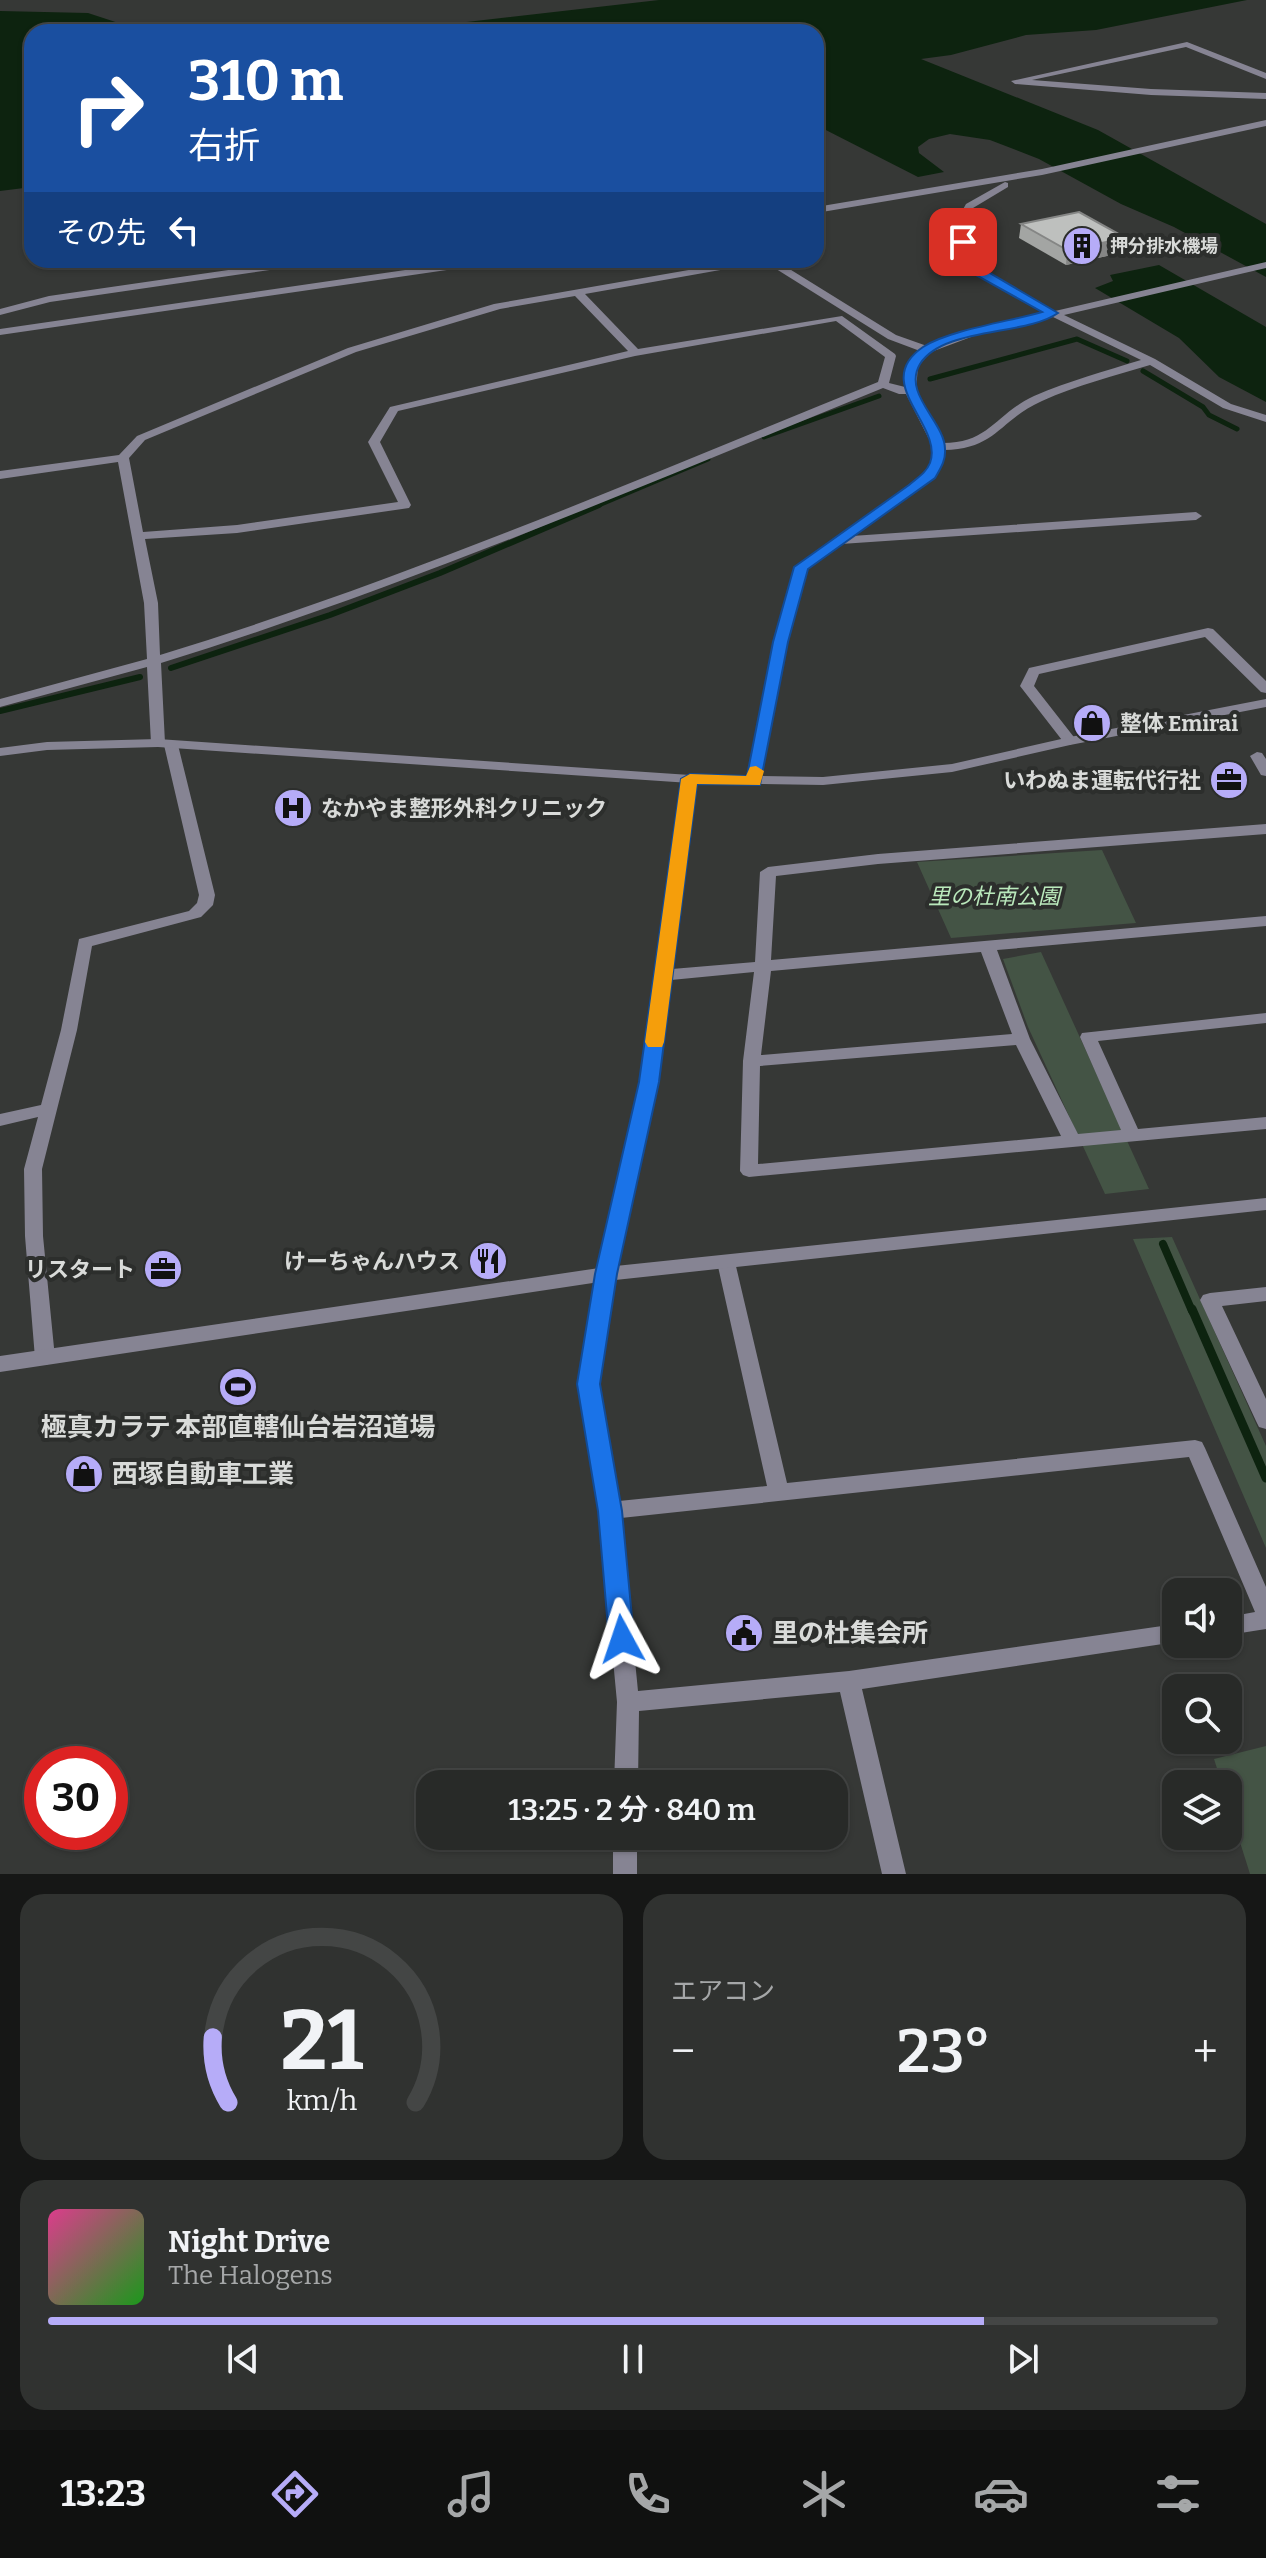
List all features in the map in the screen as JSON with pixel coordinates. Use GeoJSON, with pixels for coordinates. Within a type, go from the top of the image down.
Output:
{"type":"FeatureCollection","features":[{"type":"Feature","properties":{"kind":"street"},"geometry":{"type":"LineString","coordinates":[[1266,76],[1187,44],[1015,81],[1151,92],[1266,96]]}},
{"type":"Feature","properties":{"kind":"street"},"geometry":{"type":"LineString","coordinates":[[824,209],[1143,154],[1266,123]]}},
{"type":"Feature","properties":{"kind":"street"},"geometry":{"type":"LineString","coordinates":[[1022,177],[989,192],[969,206],[961,222],[963,242],[973,268],[1151,361],[1227,406],[1266,419]]}},
{"type":"Feature","properties":{"kind":"street"},"geometry":{"type":"LineString","coordinates":[[824,202],[911,195]]}},
{"type":"Feature","properties":{"kind":"street"},"geometry":{"type":"LineString","coordinates":[[754,781],[780,642],[801,567],[930,475],[937,462],[939,447],[910,390],[913,365],[927,350],[976,332],[1266,265]]}},
{"type":"Feature","properties":{"kind":"street"},"geometry":{"type":"LineString","coordinates":[[0,312],[49,299],[263,268]]}},
{"type":"Feature","properties":{"kind":"street"},"geometry":{"type":"LineString","coordinates":[[0,332],[440,268]]}},
{"type":"Feature","properties":{"kind":"street"},"geometry":{"type":"LineString","coordinates":[[0,475],[123,458],[141,438],[352,350],[498,306],[719,268]]}},
{"type":"Feature","properties":{"kind":"street"},"geometry":{"type":"LineString","coordinates":[[779,268],[892,337],[927,350]]}},
{"type":"Feature","properties":{"kind":"street"},"geometry":{"type":"LineString","coordinates":[[577,292],[635,353]]}},
{"type":"Feature","properties":{"kind":"street"},"geometry":{"type":"LineString","coordinates":[[139,536],[237,529],[405,505],[374,442],[394,409],[635,353],[838,318],[891,356],[883,384]]}},
{"type":"Feature","properties":{"kind":"street"},"geometry":{"type":"LineString","coordinates":[[939,447],[960,447],[984,441],[1021,407],[1067,388],[1151,361]]}},
{"type":"Feature","properties":{"kind":"street"},"geometry":{"type":"LineString","coordinates":[[0,703],[94,681],[368,589],[883,384],[899,391],[910,390]]}},
{"type":"Feature","properties":{"kind":"street"},"geometry":{"type":"LineString","coordinates":[[45,1358],[34,1236],[33,1169],[69,1030],[85,943],[195,914],[205,905],[207,895],[165,744],[151,603],[123,458]]}},
{"type":"Feature","properties":{"kind":"street"},"geometry":{"type":"LineString","coordinates":[[835,541],[1196,516]]}},
{"type":"Feature","properties":{"kind":"street"},"geometry":{"type":"LineString","coordinates":[[1070,741],[1027,686],[1034,671],[1208,632],[1266,689]]}},
{"type":"Feature","properties":{"kind":"street"},"geometry":{"type":"LineString","coordinates":[[0,752],[47,746],[165,744],[690,779],[823,781],[952,768],[1070,741],[1266,703]]}},
{"type":"Feature","properties":{"kind":"street"},"geometry":{"type":"LineString","coordinates":[[1257,756],[1266,772]]}},
{"type":"Feature","properties":{"kind":"street"},"geometry":{"type":"LineString","coordinates":[[626,1770],[628,1702],[610,1511],[589,1384],[606,1274],[649,1082],[690,779]]}},
{"type":"Feature","properties":{"kind":"street"},"geometry":{"type":"LineString","coordinates":[[1266,829],[878,859],[768,872],[763,966],[752,1061],[749,1171],[1266,1123]]}},
{"type":"Feature","properties":{"kind":"street"},"geometry":{"type":"LineString","coordinates":[[665,975],[1266,921]]}},
{"type":"Feature","properties":{"kind":"street"},"geometry":{"type":"LineString","coordinates":[[987,946],[1022,1039],[1072,1141]]}},
{"type":"Feature","properties":{"kind":"street"},"geometry":{"type":"LineString","coordinates":[[1132,1136],[1088,1037],[1266,1018]]}},
{"type":"Feature","properties":{"kind":"street"},"geometry":{"type":"LineString","coordinates":[[752,1061],[1022,1039]]}},
{"type":"Feature","properties":{"kind":"street"},"geometry":{"type":"LineString","coordinates":[[0,1120],[49,1109]]}},
{"type":"Feature","properties":{"kind":"street"},"geometry":{"type":"LineString","coordinates":[[0,1364],[606,1274],[1266,1204]]}},
{"type":"Feature","properties":{"kind":"street"},"geometry":{"type":"LineString","coordinates":[[726,1262],[779,1493]]}},
{"type":"Feature","properties":{"kind":"street"},"geometry":{"type":"LineString","coordinates":[[1266,1294],[1210,1300],[1266,1421]]}},
{"type":"Feature","properties":{"kind":"street"},"geometry":{"type":"LineString","coordinates":[[610,1511],[1195,1448],[1266,1612]]}},
{"type":"Feature","properties":{"kind":"street"},"geometry":{"type":"LineString","coordinates":[[1242,1624],[1266,1620]]}},
{"type":"Feature","properties":{"kind":"street"},"geometry":{"type":"LineString","coordinates":[[628,1702],[849,1681],[1162,1635]]}},
{"type":"Feature","properties":{"kind":"street"},"geometry":{"type":"LineString","coordinates":[[849,1681],[894,1874]]}},
{"type":"Feature","properties":{"kind":"street"},"geometry":{"type":"LineString","coordinates":[[625,1850],[625,1874]]}},
{"type":"Feature","properties":{"kind":"green space","name":"里の杜南公園"},"geometry":{"type":"Polygon","coordinates":[[[1102,850],[1136,923],[951,938],[917,862],[1102,850]]]}},
{"type":"Feature","properties":{"kind":"green space"},"geometry":{"type":"Polygon","coordinates":[[[1041,952],[1149,1189],[1105,1194],[1028,1027],[1003,959],[1041,952]]]}},
{"type":"Feature","properties":{"kind":"green space"},"geometry":{"type":"Polygon","coordinates":[[[1172,1237],[1266,1446],[1266,1548],[1133,1239],[1172,1237]]]}},
{"type":"Feature","properties":{"kind":"green space"},"geometry":{"type":"Polygon","coordinates":[[[1266,1746],[1266,1874],[1250,1874],[1242,1849],[1242,1770],[1218,1770],[1214,1759],[1266,1746]]]}},
{"type":"Feature","properties":{"kind":"shaded area"},"geometry":{"type":"Polygon","coordinates":[[[659,0],[1247,0],[1096,30],[1026,35],[951,55],[921,59],[1098,130],[1266,224],[1266,277],[1039,159],[990,140],[950,134],[929,139],[918,147],[919,153],[944,172],[918,177],[824,129],[824,24],[450,24],[659,0]]]}},
{"type":"Feature","properties":{"kind":"shaded area"},"geometry":{"type":"Polygon","coordinates":[[[0,11],[88,13],[122,24],[24,24],[24,188],[0,191],[0,11]]]}},
{"type":"Feature","properties":{"kind":"shaded area"},"geometry":{"type":"Polygon","coordinates":[[[1159,265],[1266,327],[1266,402],[1219,377],[1179,338],[1095,288],[1113,281],[1110,275],[1159,265]]]}},
{"type":"Feature","properties":{"kind":"building"},"geometry":{"type":"Polygon","coordinates":[[[1079,212],[1126,238],[1067,250],[1021,224],[1079,212]]]}},
{"type":"Feature","properties":{"kind":"waterway"},"geometry":{"type":"LineString","coordinates":[[930,379],[1077,339],[1127,361]]}},
{"type":"Feature","properties":{"kind":"waterway"},"geometry":{"type":"LineString","coordinates":[[1143,371],[1203,407],[1209,415],[1237,429]]}},
{"type":"Feature","properties":{"kind":"waterway"},"geometry":{"type":"LineString","coordinates":[[764,437],[879,396]]}},
{"type":"Feature","properties":{"kind":"waterway"},"geometry":{"type":"LineString","coordinates":[[594,507],[708,459]]}},
{"type":"Feature","properties":{"kind":"waterway"},"geometry":{"type":"LineString","coordinates":[[171,668],[330,615],[440,573],[599,505]]}},
{"type":"Feature","properties":{"kind":"waterway"},"geometry":{"type":"LineString","coordinates":[[0,711],[140,677]]}},
{"type":"Feature","properties":{"kind":"waterway"},"geometry":{"type":"LineString","coordinates":[[1163,1244],[1192,1311]]}},
{"type":"Feature","properties":{"kind":"waterway"},"geometry":{"type":"LineString","coordinates":[[1192,1309],[1266,1478]]}},
{"type":"Feature","properties":{"kind":"slow traffic"},"geometry":{"type":"LineString","coordinates":[[655,1042],[690,779],[754,781],[756,771]]}},
{"type":"Feature","properties":{"kind":"place","name":"押分排水機場"},"geometry":{"type":"Point","coordinates":[1082,246]}},
{"type":"Feature","properties":{"kind":"place","name":"整体 Emirai"},"geometry":{"type":"Point","coordinates":[1092,723]}},
{"type":"Feature","properties":{"kind":"place","name":"いわぬま運転代行社"},"geometry":{"type":"Point","coordinates":[1229,780]}},
{"type":"Feature","properties":{"kind":"place","name":"なかやま整形外科クリニック"},"geometry":{"type":"Point","coordinates":[293,808]}},
{"type":"Feature","properties":{"kind":"place","name":"けーちゃんハウス"},"geometry":{"type":"Point","coordinates":[488,1261]}},
{"type":"Feature","properties":{"kind":"place","name":"リスタート"},"geometry":{"type":"Point","coordinates":[163,1269]}},
{"type":"Feature","properties":{"kind":"place","name":"極真カラテ 本部直轄仙台岩沼道場"},"geometry":{"type":"Point","coordinates":[238,1387]}},
{"type":"Feature","properties":{"kind":"place","name":"西塚自動車工業"},"geometry":{"type":"Point","coordinates":[84,1474]}},
{"type":"Feature","properties":{"kind":"place","name":"里の杜集会所"},"geometry":{"type":"Point","coordinates":[744,1633]}},
{"type":"Feature","properties":{"kind":"route"},"geometry":{"type":"LineString","coordinates":[[622,1639],[610,1511],[589,1384],[606,1274],[649,1082],[690,779],[754,781],[780,642],[801,567],[930,475],[937,462],[939,447],[910,390],[913,365],[927,350],[949,340],[1052,313],[973,268],[963,242]]}}]}
